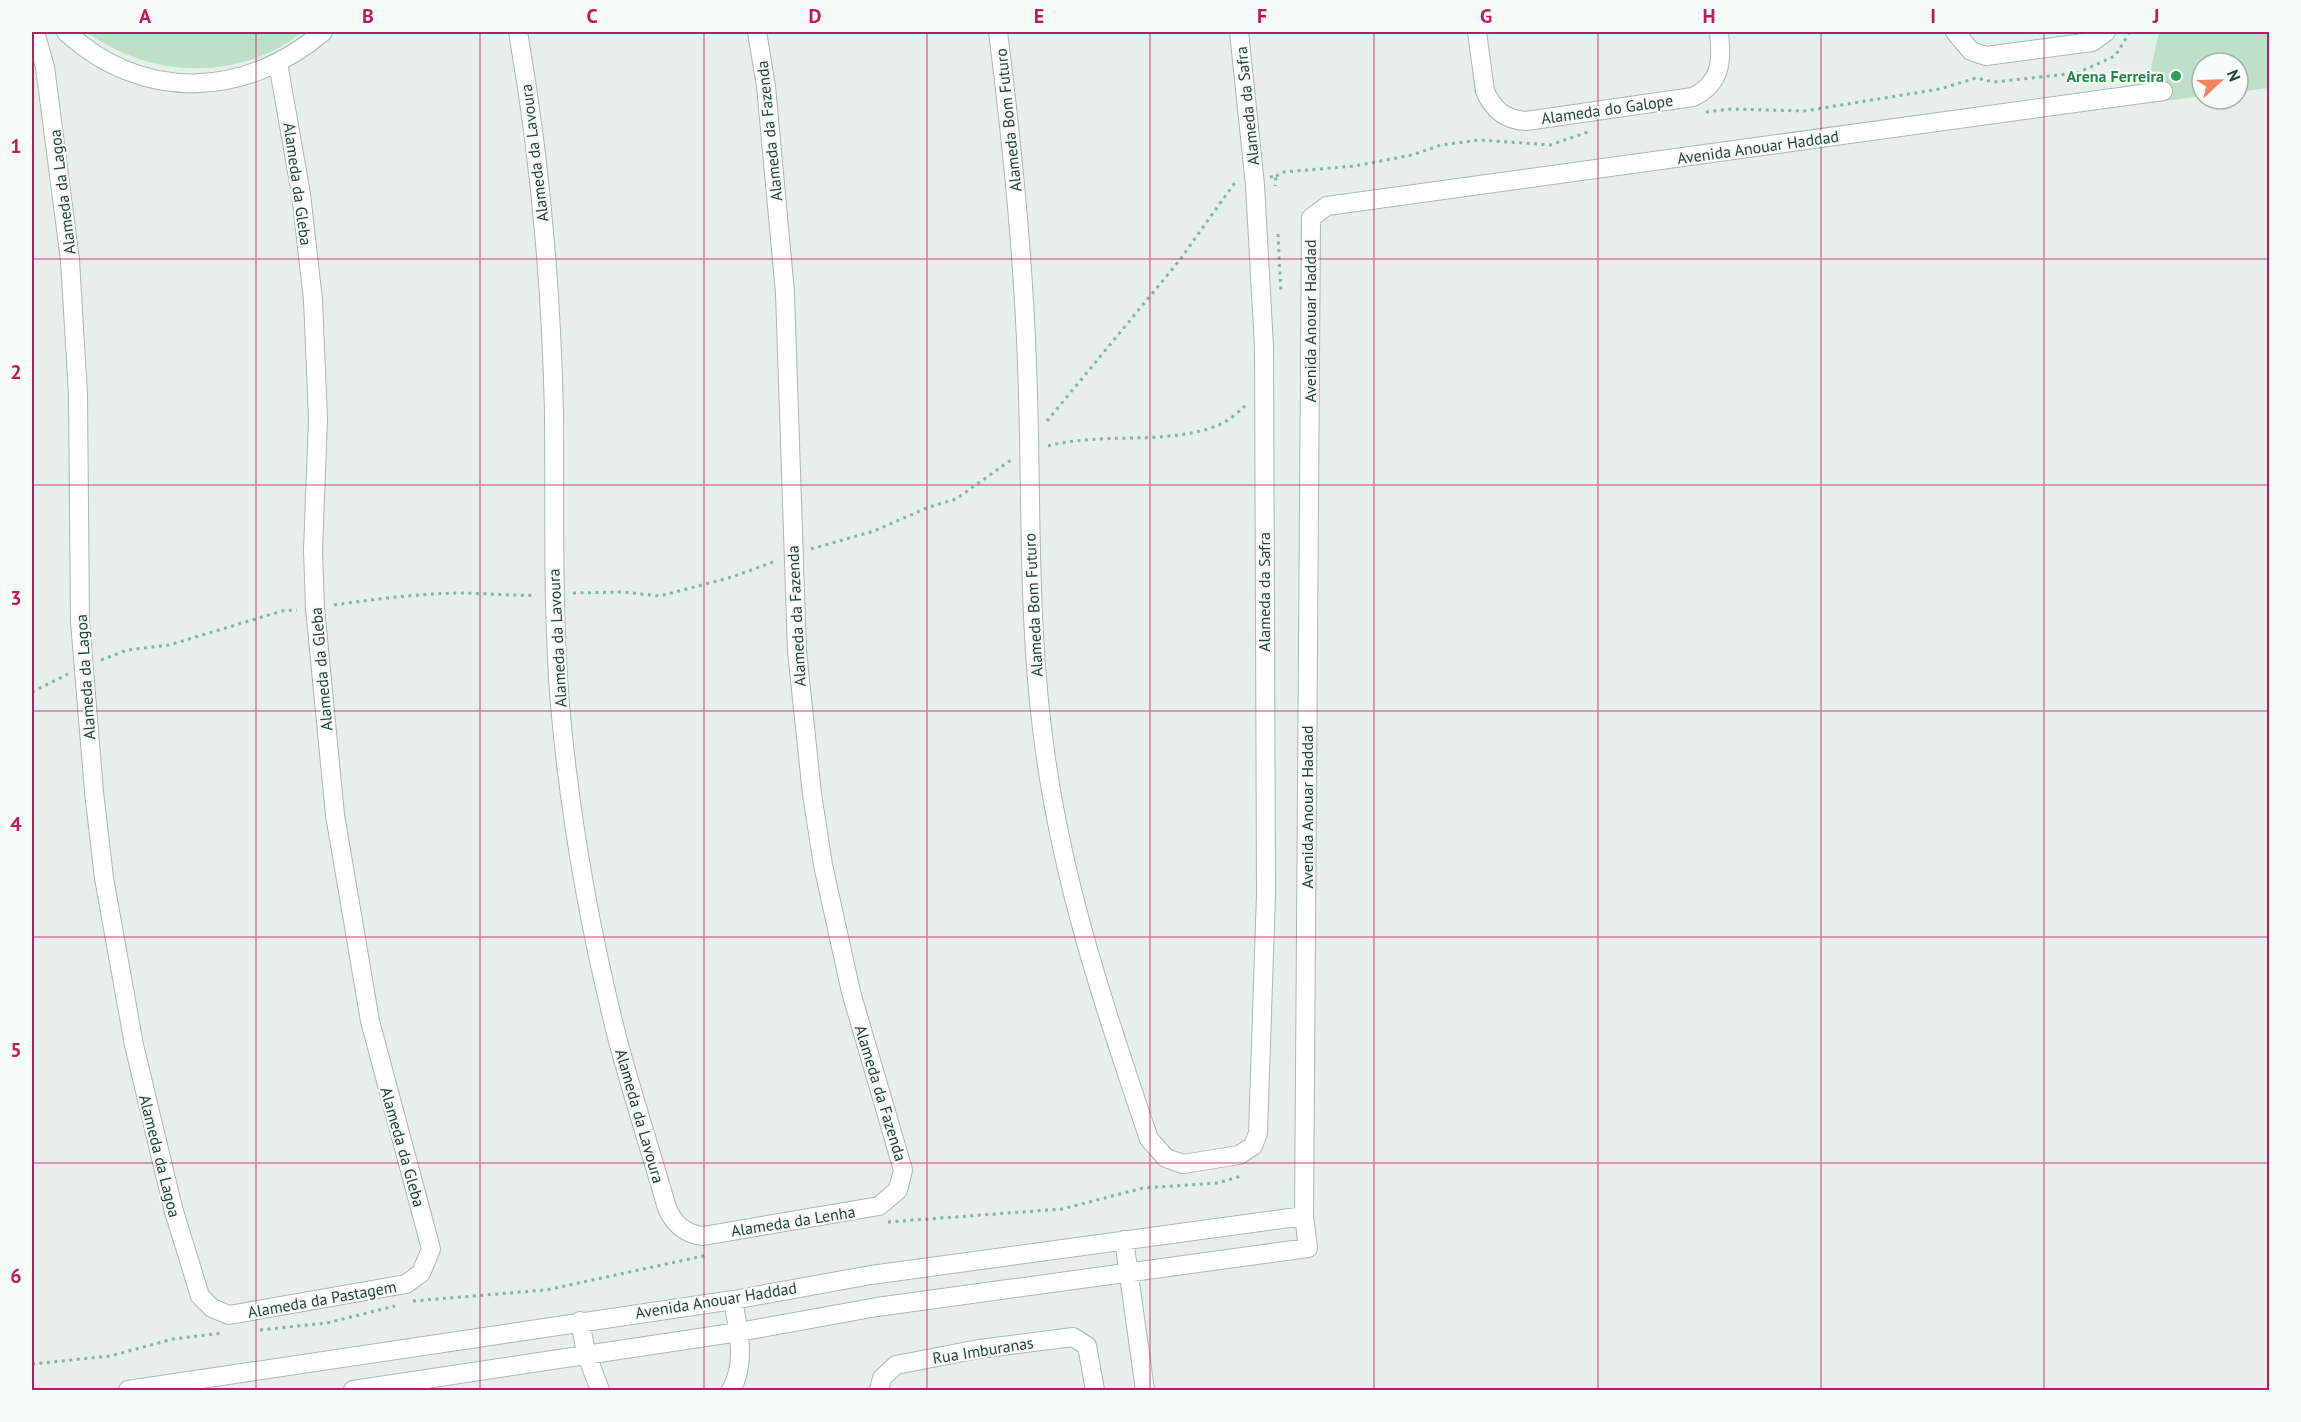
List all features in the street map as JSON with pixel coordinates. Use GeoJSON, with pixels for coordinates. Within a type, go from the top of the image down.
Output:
{"type":"FeatureCollection","features":[{"type":"Feature","properties":{"kind":"street","name":"Alameda da Lagoa"},"geometry":{"type":"LineString","coordinates":[[35,32],[45,67],[70,260],[78,394],[78,535],[84,666],[94,792],[104,878],[134,1045],[158,1150],[194,1279],[200,1296],[212,1308]]}},
{"type":"Feature","properties":{"kind":"street"},"geometry":{"type":"LineString","coordinates":[[66,32],[82,46],[117,67],[169,81],[202,84],[245,77],[279,63],[323,32]]}},
{"type":"Feature","properties":{"kind":"street","name":"Alameda da Lavoura"},"geometry":{"type":"LineString","coordinates":[[518,32],[541,201],[549,295],[554,411],[553,594],[569,784],[590,915],[619,1044],[670,1216],[682,1229]]}},
{"type":"Feature","properties":{"kind":"street","name":"Alameda da Fazenda"},"geometry":{"type":"LineString","coordinates":[[757,32],[766,86],[785,293],[796,651],[814,806],[851,992],[902,1160],[903,1170],[898,1190]]}},
{"type":"Feature","properties":{"kind":"street","name":"Alameda Bom Futuro"},"geometry":{"type":"LineString","coordinates":[[998,32],[1022,262],[1029,451],[1031,606],[1035,672],[1053,804],[1076,910],[1106,1014],[1149,1139],[1166,1158]]}},
{"type":"Feature","properties":{"kind":"street","name":"Alameda da Safra"},"geometry":{"type":"LineString","coordinates":[[1166,1158],[1183,1164],[1239,1155],[1249,1150],[1258,1133],[1266,894],[1264,347],[1255,177],[1239,32]]}},
{"type":"Feature","properties":{"kind":"street","name":"Alameda do Galope"},"geometry":{"type":"LineString","coordinates":[[1477,32],[1485,92],[1494,108],[1501,114],[1526,121],[1693,97],[1710,86],[1720,68],[1719,32]]}},
{"type":"Feature","properties":{"kind":"street"},"geometry":{"type":"LineString","coordinates":[[1960,39],[1986,56],[2092,42],[2104,33]]}},
{"type":"Feature","properties":{"kind":"street","name":"Alameda da Gleba"},"geometry":{"type":"LineString","coordinates":[[279,63],[302,194],[314,310],[318,419],[313,550],[315,608],[327,746],[345,884],[385,1082],[430,1241],[427,1265]]}},
{"type":"Feature","properties":{"kind":"street","name":"Avenida Anouar Haddad"},"geometry":{"type":"LineString","coordinates":[[353,1390],[585,1353],[739,1332],[877,1307],[1308,1248],[1304,1216],[1311,218],[1328,206],[2163,91]]}},
{"type":"Feature","properties":{"kind":"street","name":"Alameda da Lenha"},"geometry":{"type":"LineString","coordinates":[[682,1229],[703,1236],[870,1209],[886,1202],[898,1190]]}},
{"type":"Feature","properties":{"kind":"street","name":"Avenida Anouar Haddad"},"geometry":{"type":"LineString","coordinates":[[128,1390],[580,1321],[734,1300],[871,1275],[1304,1216]]}},
{"type":"Feature","properties":{"kind":"street"},"geometry":{"type":"LineString","coordinates":[[1124,1240],[1146,1390]]}},
{"type":"Feature","properties":{"kind":"street","name":"Alameda da Pastagem"},"geometry":{"type":"LineString","coordinates":[[212,1308],[229,1315],[406,1284],[421,1273],[427,1265]]}},
{"type":"Feature","properties":{"kind":"street"},"geometry":{"type":"LineString","coordinates":[[731,1390],[739,1372],[741,1357],[734,1300]]}},
{"type":"Feature","properties":{"kind":"street"},"geometry":{"type":"LineString","coordinates":[[580,1321],[585,1353],[600,1390]]}},
{"type":"Feature","properties":{"kind":"street","name":"Rua Imburanas"},"geometry":{"type":"LineString","coordinates":[[881,1384],[896,1365],[979,1349],[1073,1337],[1087,1346],[1095,1390]]}},
{"type":"Feature","properties":{"kind":"path"},"geometry":{"type":"LineString","coordinates":[[1699,113],[1731,109],[1804,111],[1940,89],[1976,78],[1994,82],[2077,73],[2115,56],[2130,32]]}},
{"type":"Feature","properties":{"kind":"path"},"geometry":{"type":"LineString","coordinates":[[1045,424],[1179,261],[1238,177],[1276,176],[1284,172],[1355,166],[1460,142],[1495,140],[1550,145],[1597,129]]}},
{"type":"Feature","properties":{"kind":"path"},"geometry":{"type":"LineString","coordinates":[[1274,195],[1276,176]]}},
{"type":"Feature","properties":{"kind":"path"},"geometry":{"type":"LineString","coordinates":[[1277,225],[1281,302]]}},
{"type":"Feature","properties":{"kind":"path"},"geometry":{"type":"LineString","coordinates":[[32,692],[84,666],[127,650],[169,645],[282,611],[388,597],[459,593],[503,597],[623,592],[660,596],[732,577],[792,555],[874,531],[929,507],[956,499],[1013,458],[1029,451],[1073,439],[1198,432],[1225,422],[1247,404]]}},
{"type":"Feature","properties":{"kind":"path"},"geometry":{"type":"LineString","coordinates":[[876,1223],[1062,1209],[1143,1188],[1218,1183],[1238,1177],[1245,1170]]}},
{"type":"Feature","properties":{"kind":"path"},"geometry":{"type":"LineString","coordinates":[[409,1302],[546,1290],[717,1253]]}},
{"type":"Feature","properties":{"kind":"path"},"geometry":{"type":"LineString","coordinates":[[258,1330],[327,1323],[399,1305]]}},
{"type":"Feature","properties":{"kind":"path"},"geometry":{"type":"LineString","coordinates":[[32,1364],[110,1356],[173,1339],[224,1333]]}},
{"type":"Feature","properties":{"kind":"green space"},"geometry":{"type":"Polygon","coordinates":[[[86,32],[301,32],[279,48],[253,59],[209,68],[187,68],[166,66],[125,54],[86,32]]]}},
{"type":"Feature","properties":{"kind":"green space","name":"Arena Ferreira"},"geometry":{"type":"Polygon","coordinates":[[[2159,32],[2269,32],[2269,88],[2250,90],[2250,51],[2190,51],[2190,98],[2143,104],[2159,32]]]}},
{"type":"Feature","properties":{"kind":"place","name":"Arena Ferreira"},"geometry":{"type":"Point","coordinates":[2176,76]}}]}
